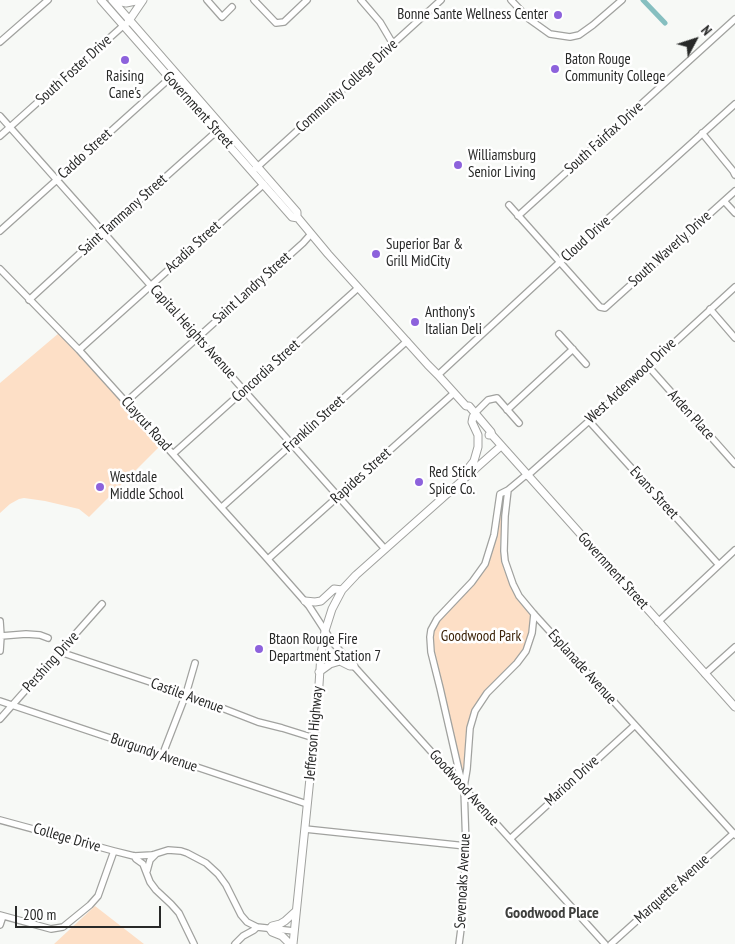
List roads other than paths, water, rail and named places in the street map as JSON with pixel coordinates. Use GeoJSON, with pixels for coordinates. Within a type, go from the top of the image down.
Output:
{"type":"FeatureCollection","features":[{"type":"Feature","properties":{"kind":"main road","name":"Government Street"},"geometry":{"type":"LineString","coordinates":[[101,0],[127,23],[255,169],[264,184],[292,217],[297,217]]}},
{"type":"Feature","properties":{"kind":"main road","name":"Government Street"},"geometry":{"type":"LineString","coordinates":[[113,0],[127,23],[170,78],[217,131],[297,212],[297,217],[358,288],[466,406],[469,406],[489,435],[492,435],[735,706]]}},
{"type":"Feature","properties":{"kind":"main road"},"geometry":{"type":"LineString","coordinates":[[113,0],[126,3],[142,0]]}},
{"type":"Feature","properties":{"kind":"main road","name":"South Foster Drive"},"geometry":{"type":"LineString","coordinates":[[127,23],[142,0]]}},
{"type":"Feature","properties":{"kind":"main road"},"geometry":{"type":"LineString","coordinates":[[264,184],[269,184],[278,195],[282,196]]}},
{"type":"Feature","properties":{"kind":"main road"},"geometry":{"type":"LineString","coordinates":[[468,474],[467,470],[474,461],[478,447],[478,435],[472,422],[474,415]]}},
{"type":"Feature","properties":{"kind":"main road","name":"Jefferson Highway"},"geometry":{"type":"LineString","coordinates":[[292,944],[314,738],[319,672],[325,630],[332,609],[342,590],[356,575],[501,446]]}},
{"type":"Feature","properties":{"kind":"main road"},"geometry":{"type":"LineString","coordinates":[[305,601],[320,601],[334,589],[342,590]]}},
{"type":"Feature","properties":{"kind":"main road"},"geometry":{"type":"LineString","coordinates":[[319,672],[330,664],[340,661],[354,666]]}},
{"type":"Feature","properties":{"kind":"main road"},"geometry":{"type":"LineString","coordinates":[[292,944],[270,929],[272,926],[285,921],[296,911]]}},
{"type":"Feature","properties":{"kind":"street"},"geometry":{"type":"LineString","coordinates":[[0,42],[48,0]]}},
{"type":"Feature","properties":{"kind":"street"},"geometry":{"type":"LineString","coordinates":[[207,0],[222,17],[232,7]]}},
{"type":"Feature","properties":{"kind":"street"},"geometry":{"type":"LineString","coordinates":[[254,0],[276,23],[284,22],[305,1]]}},
{"type":"Feature","properties":{"kind":"street"},"geometry":{"type":"LineString","coordinates":[[361,0],[380,22],[393,44]]}},
{"type":"Feature","properties":{"kind":"street","name":"Community College Drive"},"geometry":{"type":"LineString","coordinates":[[255,169],[441,0]]}},
{"type":"Feature","properties":{"kind":"street"},"geometry":{"type":"LineString","coordinates":[[511,0],[528,19],[550,34],[570,37],[579,35],[594,25],[622,0]]}},
{"type":"Feature","properties":{"kind":"street","name":"South Fairfax Drive"},"geometry":{"type":"LineString","coordinates":[[518,216],[735,19]]}},
{"type":"Feature","properties":{"kind":"street","name":"South Foster Drive"},"geometry":{"type":"LineString","coordinates":[[0,136],[127,23]]}},
{"type":"Feature","properties":{"kind":"street","name":"Caddo Street"},"geometry":{"type":"LineString","coordinates":[[0,231],[170,78]]}},
{"type":"Feature","properties":{"kind":"street","name":"Cloud Drive"},"geometry":{"type":"LineString","coordinates":[[438,375],[735,104]]}},
{"type":"Feature","properties":{"kind":"street","name":"Capital Heights Avenue"},"geometry":{"type":"LineString","coordinates":[[0,116],[385,549]]}},
{"type":"Feature","properties":{"kind":"street","name":"Saint Tammany Street"},"geometry":{"type":"LineString","coordinates":[[29,300],[217,131]]}},
{"type":"Feature","properties":{"kind":"street"},"geometry":{"type":"LineString","coordinates":[[702,134],[733,170],[735,175]]}},
{"type":"Feature","properties":{"kind":"street","name":"Acadia Street"},"geometry":{"type":"LineString","coordinates":[[79,350],[264,184]]}},
{"type":"Feature","properties":{"kind":"street","name":"South Waverly Drive"},"geometry":{"type":"LineString","coordinates":[[560,262],[600,307],[604,308],[735,191]]}},
{"type":"Feature","properties":{"kind":"street"},"geometry":{"type":"LineString","coordinates":[[724,201],[735,213]]}},
{"type":"Feature","properties":{"kind":"street"},"geometry":{"type":"LineString","coordinates":[[509,205],[560,262]]}},
{"type":"Feature","properties":{"kind":"street","name":"Saint Landry Street"},"geometry":{"type":"LineString","coordinates":[[126,402],[311,234]]}},
{"type":"Feature","properties":{"kind":"street","name":"Claycut Road"},"geometry":{"type":"LineString","coordinates":[[0,269],[79,350],[222,507],[305,601],[325,630]]}},
{"type":"Feature","properties":{"kind":"street","name":"West Ardenwood Drive"},"geometry":{"type":"LineString","coordinates":[[527,475],[735,287]]}},
{"type":"Feature","properties":{"kind":"street","name":"Concordia Street"},"geometry":{"type":"LineString","coordinates":[[173,454],[358,288]]}},
{"type":"Feature","properties":{"kind":"street"},"geometry":{"type":"LineString","coordinates":[[710,309],[735,338]]}},
{"type":"Feature","properties":{"kind":"street"},"geometry":{"type":"LineString","coordinates":[[559,334],[586,364]]}},
{"type":"Feature","properties":{"kind":"street","name":"Franklin Street"},"geometry":{"type":"LineString","coordinates":[[222,507],[406,341]]}},
{"type":"Feature","properties":{"kind":"street"},"geometry":{"type":"LineString","coordinates":[[507,410],[573,350]]}},
{"type":"Feature","properties":{"kind":"street","name":"Arden Place"},"geometry":{"type":"LineString","coordinates":[[648,366],[735,464]]}},
{"type":"Feature","properties":{"kind":"street","name":"Rapides Street"},"geometry":{"type":"LineString","coordinates":[[268,559],[454,393]]}},
{"type":"Feature","properties":{"kind":"street"},"geometry":{"type":"LineString","coordinates":[[474,415],[488,400],[497,398],[518,423]]}},
{"type":"Feature","properties":{"kind":"street","name":"Evans Street"},"geometry":{"type":"LineString","coordinates":[[589,420],[718,565]]}},
{"type":"Feature","properties":{"kind":"street"},"geometry":{"type":"LineString","coordinates":[[508,490],[527,475]]}},
{"type":"Feature","properties":{"kind":"street","name":"Sevenoaks Avenue"},"geometry":{"type":"LineString","coordinates":[[459,944],[466,846],[464,789],[431,652],[430,630],[437,619],[472,582],[484,564],[494,535],[500,494],[508,490]]}},
{"type":"Feature","properties":{"kind":"street","name":"Esplanade Avenue"},"geometry":{"type":"LineString","coordinates":[[508,490],[505,516],[505,561],[519,596],[734,834]]}},
{"type":"Feature","properties":{"kind":"street"},"geometry":{"type":"LineString","coordinates":[[658,622],[735,550]]}},
{"type":"Feature","properties":{"kind":"street","name":"Pershing Drive"},"geometry":{"type":"LineString","coordinates":[[0,720],[102,604]]}},
{"type":"Feature","properties":{"kind":"street"},"geometry":{"type":"LineString","coordinates":[[464,789],[470,728],[475,711],[487,693],[518,663],[526,651],[532,633],[534,614]]}},
{"type":"Feature","properties":{"kind":"street"},"geometry":{"type":"LineString","coordinates":[[0,621],[2,636],[0,651]]}},
{"type":"Feature","properties":{"kind":"street","name":"Goodwood Avenue"},"geometry":{"type":"LineString","coordinates":[[325,630],[333,643],[605,944]]}},
{"type":"Feature","properties":{"kind":"street"},"geometry":{"type":"LineString","coordinates":[[2,636],[26,634],[40,635],[48,638]]}},
{"type":"Feature","properties":{"kind":"street"},"geometry":{"type":"LineString","coordinates":[[705,674],[735,648]]}},
{"type":"Feature","properties":{"kind":"street","name":"Castile Avenue"},"geometry":{"type":"LineString","coordinates":[[60,652],[186,694],[258,722],[314,738]]}},
{"type":"Feature","properties":{"kind":"street"},"geometry":{"type":"LineString","coordinates":[[162,756],[186,694],[195,663]]}},
{"type":"Feature","properties":{"kind":"street","name":"Burgundy Avenue"},"geometry":{"type":"LineString","coordinates":[[0,701],[307,804]]}},
{"type":"Feature","properties":{"kind":"street","name":"Marion Drive"},"geometry":{"type":"LineString","coordinates":[[510,839],[635,724]]}},
{"type":"Feature","properties":{"kind":"street","name":"College Drive"},"geometry":{"type":"LineString","coordinates":[[0,820],[134,856],[147,856],[168,850],[181,851],[213,868],[226,885],[240,916],[256,927]]}},
{"type":"Feature","properties":{"kind":"street"},"geometry":{"type":"LineString","coordinates":[[305,828],[466,846]]}},
{"type":"Feature","properties":{"kind":"street","name":"Marquette Avenue"},"geometry":{"type":"LineString","coordinates":[[611,944],[734,834]]}},
{"type":"Feature","properties":{"kind":"street"},"geometry":{"type":"LineString","coordinates":[[0,925],[1,915],[51,929],[63,927],[98,896],[114,852]]}},
{"type":"Feature","properties":{"kind":"street"},"geometry":{"type":"LineString","coordinates":[[146,871],[150,860],[156,854]]}},
{"type":"Feature","properties":{"kind":"street"},"geometry":{"type":"LineString","coordinates":[[134,856],[141,861],[152,886],[176,909],[194,944]]}},
{"type":"Feature","properties":{"kind":"street"},"geometry":{"type":"LineString","coordinates":[[235,944],[256,927],[294,931]]}},
{"type":"Feature","properties":{"kind":"waterway"},"geometry":{"type":"LineString","coordinates":[[643,0],[665,23]]}},
{"type":"Feature","properties":{"kind":"place","name":"Bonne Sante Wellness Center"},"geometry":{"type":"Point","coordinates":[558,15]}},
{"type":"Feature","properties":{"kind":"place","name":"Raising Cane's"},"geometry":{"type":"Point","coordinates":[125,60]}},
{"type":"Feature","properties":{"kind":"place","name":"Baton Rouge Community College"},"geometry":{"type":"Point","coordinates":[555,69]}},
{"type":"Feature","properties":{"kind":"place","name":"Williamsburg Senior Living"},"geometry":{"type":"Point","coordinates":[458,165]}},
{"type":"Feature","properties":{"kind":"place","name":"Superior Bar & Grill MidCity"},"geometry":{"type":"Point","coordinates":[376,254]}},
{"type":"Feature","properties":{"kind":"place","name":"Anthony's Italian Deli"},"geometry":{"type":"Point","coordinates":[415,322]}},
{"type":"Feature","properties":{"kind":"place","name":"Red Stick Spice Co."},"geometry":{"type":"Point","coordinates":[419,482]}},
{"type":"Feature","properties":{"kind":"place","name":"Westdale Middle School"},"geometry":{"type":"Point","coordinates":[100,487]}},
{"type":"Feature","properties":{"kind":"place","name":"Btaon Rouge Fire Department Station 7"},"geometry":{"type":"Point","coordinates":[259,649]}},
{"type":"Feature","properties":{"kind":"district","name":"Goodwood Place"},"geometry":{"type":"Point","coordinates":[552,913]}},
{"type":"Feature","properties":{"kind":"park label","name":"Goodwood Park"},"geometry":{"type":"Point","coordinates":[481,637]}}]}
